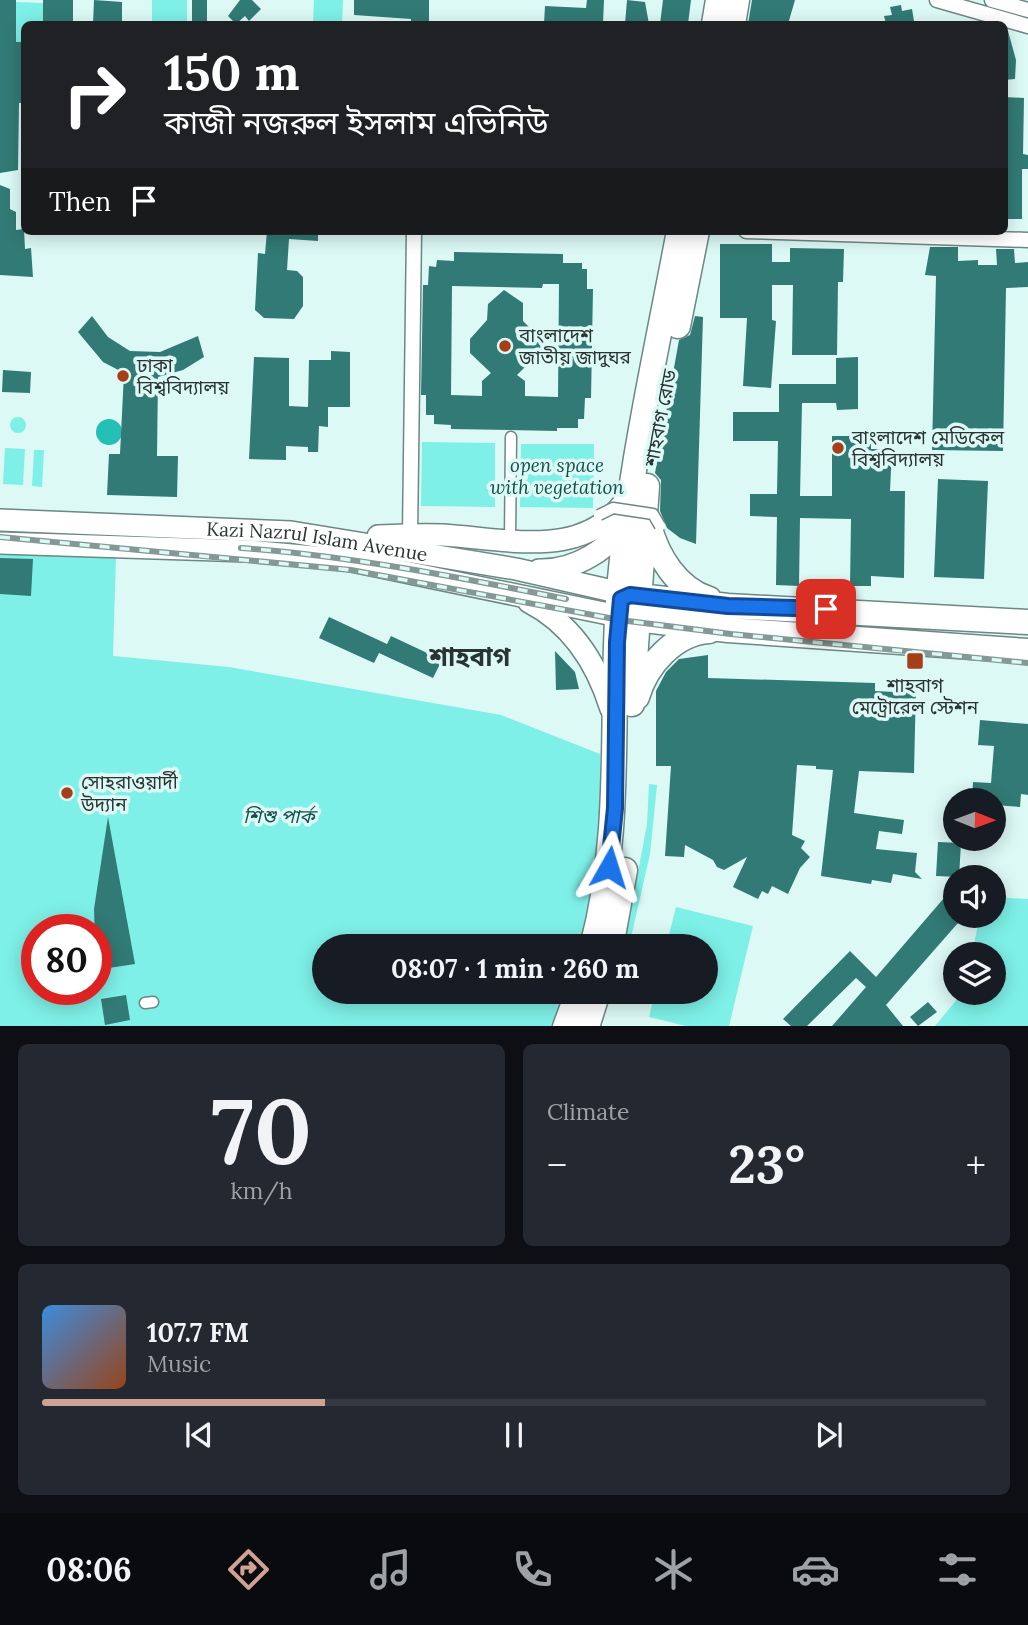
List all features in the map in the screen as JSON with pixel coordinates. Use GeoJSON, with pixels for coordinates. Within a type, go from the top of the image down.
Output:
{"type":"FeatureCollection","features":[{"type":"Feature","properties":{"kind":"highway"},"geometry":{"type":"LineString","coordinates":[[714,21],[718,0]]}},
{"type":"Feature","properties":{"kind":"highway"},"geometry":{"type":"LineString","coordinates":[[734,21],[737,0]]}},
{"type":"Feature","properties":{"kind":"highway","name":"শাহবাগ রোড"},"geometry":{"type":"LineString","coordinates":[[623,725],[638,495],[678,235]]}},
{"type":"Feature","properties":{"kind":"highway","name":"শাহবাগ রোড"},"geometry":{"type":"LineString","coordinates":[[638,495],[696,235]]}},
{"type":"Feature","properties":{"kind":"highway"},"geometry":{"type":"LineString","coordinates":[[638,495],[653,544],[669,569],[695,593],[728,606]]}},
{"type":"Feature","properties":{"kind":"highway"},"geometry":{"type":"LineString","coordinates":[[629,606],[728,606],[1028,622]]}},
{"type":"Feature","properties":{"kind":"highway"},"geometry":{"type":"LineString","coordinates":[[629,606],[727,631]]}},
{"type":"Feature","properties":{"kind":"highway"},"geometry":{"type":"LineString","coordinates":[[595,934],[609,867],[623,725],[646,674],[663,653],[690,635],[727,631],[1028,651]]}},
{"type":"Feature","properties":{"kind":"highway"},"geometry":{"type":"LineString","coordinates":[[613,934],[627,853],[623,725]]}},
{"type":"Feature","properties":{"kind":"highway"},"geometry":{"type":"LineString","coordinates":[[565,1026],[574,1004]]}},
{"type":"Feature","properties":{"kind":"highway"},"geometry":{"type":"LineString","coordinates":[[587,1026],[594,1004]]}},
{"type":"Feature","properties":{"kind":"main road"},"geometry":{"type":"LineString","coordinates":[[331,537],[410,535],[510,541],[578,537],[610,520],[638,495]]}},
{"type":"Feature","properties":{"kind":"main road"},"geometry":{"type":"LineString","coordinates":[[516,569],[548,570],[573,564],[595,553],[612,540],[638,495]]}},
{"type":"Feature","properties":{"kind":"main road","name":"Kazi Nazrul Islam Avenue"},"geometry":{"type":"LineString","coordinates":[[0,520],[291,532],[331,537],[516,569],[629,606]]}},
{"type":"Feature","properties":{"kind":"main road","name":"Kazi Nazrul Islam Avenue"},"geometry":{"type":"LineString","coordinates":[[0,543],[234,550],[347,560],[513,594],[629,606]]}},
{"type":"Feature","properties":{"kind":"main road"},"geometry":{"type":"LineString","coordinates":[[513,594],[545,610],[577,640],[604,685],[623,725]]}},
{"type":"Feature","properties":{"kind":"street"},"geometry":{"type":"LineString","coordinates":[[937,0],[1028,26]]}},
{"type":"Feature","properties":{"kind":"street"},"geometry":{"type":"LineString","coordinates":[[992,0],[1028,10]]}},
{"type":"Feature","properties":{"kind":"street"},"geometry":{"type":"LineString","coordinates":[[410,535],[414,235]]}},
{"type":"Feature","properties":{"kind":"street"},"geometry":{"type":"LineString","coordinates":[[871,235],[1028,240]]}},
{"type":"Feature","properties":{"kind":"street"},"geometry":{"type":"LineString","coordinates":[[510,541],[511,437]]}},
{"type":"Feature","properties":{"kind":"street"},"geometry":{"type":"LineString","coordinates":[[599,515],[613,508],[653,514],[660,526]]}},
{"type":"Feature","properties":{"kind":"green space"},"geometry":{"type":"Polygon","coordinates":[[[152,0],[187,0],[187,21],[152,21],[152,0]]]}},
{"type":"Feature","properties":{"kind":"green space"},"geometry":{"type":"Polygon","coordinates":[[[314,0],[343,0],[342,21],[313,21],[314,0]]]}},
{"type":"Feature","properties":{"kind":"green space"},"geometry":{"type":"Polygon","coordinates":[[[16,2],[43,3],[43,21],[21,21],[21,42],[16,42],[16,2]]]}},
{"type":"Feature","properties":{"kind":"green space"},"geometry":{"type":"Polygon","coordinates":[[[15,417],[21,417],[26,425],[24,431],[15,433],[10,428],[10,422],[15,417]]]}},
{"type":"Feature","properties":{"kind":"green space"},"geometry":{"type":"Polygon","coordinates":[[[422,442],[495,443],[495,507],[421,506],[422,442]]]}},
{"type":"Feature","properties":{"kind":"green space","name":"open space with vegetation"},"geometry":{"type":"Polygon","coordinates":[[[521,444],[594,444],[593,508],[520,507],[521,444]]]}},
{"type":"Feature","properties":{"kind":"green space"},"geometry":{"type":"Polygon","coordinates":[[[5,448],[25,449],[23,485],[3,484],[5,448]]]}},
{"type":"Feature","properties":{"kind":"green space"},"geometry":{"type":"Polygon","coordinates":[[[34,450],[44,450],[42,487],[32,486],[34,450]]]}},
{"type":"Feature","properties":{"kind":"green space","name":"শিশু পার্ক"},"geometry":{"type":"Polygon","coordinates":[[[0,553],[116,556],[113,656],[229,667],[501,715],[600,754],[600,803],[591,899],[584,934],[312,934],[312,1004],[564,1004],[556,1026],[0,1026],[0,553]]]}},
{"type":"Feature","properties":{"kind":"green space"},"geometry":{"type":"Polygon","coordinates":[[[649,784],[657,785],[650,854],[632,934],[626,934],[647,824],[649,784]]]}},
{"type":"Feature","properties":{"kind":"green space"},"geometry":{"type":"Polygon","coordinates":[[[1006,898],[1028,899],[1028,1026],[935,1026],[952,1005],[1006,1005],[1006,942],[974,942],[977,928],[1006,928],[1006,898]]]}},
{"type":"Feature","properties":{"kind":"green space"},"geometry":{"type":"Polygon","coordinates":[[[676,907],[753,926],[729,1026],[686,1026],[649,1017],[652,1004],[718,1004],[718,934],[669,934],[676,907]]]}},
{"type":"Feature","properties":{"kind":"shaded area"},"geometry":{"type":"Polygon","coordinates":[[[109,419],[118,423],[122,432],[118,441],[109,445],[100,441],[96,432],[100,423],[109,419]]]}},
{"type":"Feature","properties":{"kind":"building"},"geometry":{"type":"Polygon","coordinates":[[[0,0],[16,0],[16,42],[21,42],[18,170],[0,173],[0,0]]]}},
{"type":"Feature","properties":{"kind":"building"},"geometry":{"type":"Polygon","coordinates":[[[43,0],[73,0],[73,21],[43,21],[43,0]]]}},
{"type":"Feature","properties":{"kind":"building"},"geometry":{"type":"Polygon","coordinates":[[[94,0],[122,2],[122,21],[93,21],[94,0]]]}},
{"type":"Feature","properties":{"kind":"building"},"geometry":{"type":"Polygon","coordinates":[[[192,0],[207,0],[207,21],[192,21],[192,0]]]}},
{"type":"Feature","properties":{"kind":"building"},"geometry":{"type":"Polygon","coordinates":[[[240,0],[252,0],[261,9],[249,21],[245,16],[239,21],[233,21],[228,16],[240,0]]]}},
{"type":"Feature","properties":{"kind":"building"},"geometry":{"type":"Polygon","coordinates":[[[354,0],[429,0],[429,21],[354,15],[354,0]]]}},
{"type":"Feature","properties":{"kind":"building"},"geometry":{"type":"Polygon","coordinates":[[[587,0],[604,0],[603,21],[544,21],[545,6],[586,8],[587,0]]]}},
{"type":"Feature","properties":{"kind":"building"},"geometry":{"type":"Polygon","coordinates":[[[627,0],[645,2],[648,21],[625,21],[627,0]]]}},
{"type":"Feature","properties":{"kind":"building"},"geometry":{"type":"Polygon","coordinates":[[[663,0],[691,0],[688,21],[660,21],[663,0]]]}},
{"type":"Feature","properties":{"kind":"building"},"geometry":{"type":"Polygon","coordinates":[[[752,0],[795,0],[789,21],[748,21],[752,0]]]}},
{"type":"Feature","properties":{"kind":"building"},"geometry":{"type":"Polygon","coordinates":[[[901,5],[902,11],[912,9],[914,21],[885,21],[884,16],[892,15],[890,7],[901,5]]]}},
{"type":"Feature","properties":{"kind":"building"},"geometry":{"type":"Polygon","coordinates":[[[1008,31],[1016,60],[1015,79],[1008,80],[1008,31]]]}},
{"type":"Feature","properties":{"kind":"building"},"geometry":{"type":"Polygon","coordinates":[[[1008,97],[1024,98],[1023,154],[1028,155],[1028,169],[1022,169],[1022,219],[1008,219],[1008,97]]]}},
{"type":"Feature","properties":{"kind":"building"},"geometry":{"type":"Polygon","coordinates":[[[0,185],[10,189],[10,209],[16,212],[16,230],[21,229],[21,235],[24,235],[25,249],[31,248],[33,277],[0,275],[0,185]]]}},
{"type":"Feature","properties":{"kind":"building"},"geometry":{"type":"Polygon","coordinates":[[[267,235],[318,235],[318,241],[289,239],[287,270],[297,271],[303,277],[303,306],[294,319],[264,318],[255,310],[258,253],[265,254],[267,235]]]}},
{"type":"Feature","properties":{"kind":"building"},"geometry":{"type":"Polygon","coordinates":[[[720,244],[772,244],[772,262],[790,262],[790,248],[844,249],[843,282],[838,282],[837,355],[792,355],[793,285],[772,285],[772,320],[776,321],[771,388],[743,386],[747,318],[720,318],[720,244]]]}},
{"type":"Feature","properties":{"kind":"building"},"geometry":{"type":"Polygon","coordinates":[[[930,247],[958,247],[958,261],[978,260],[978,265],[997,265],[996,249],[1014,249],[1015,263],[1028,262],[1028,287],[1006,288],[1003,451],[932,450],[936,276],[925,275],[930,247]]]}},
{"type":"Feature","properties":{"kind":"building","name":"বাংলাদেশ জাতীয় জাদুঘর"},"geometry":{"type":"Polygon","coordinates":[[[454,252],[563,254],[563,263],[582,263],[582,269],[587,269],[587,289],[593,289],[591,398],[585,398],[584,419],[578,419],[578,428],[557,428],[557,431],[451,429],[451,425],[434,424],[434,415],[426,415],[426,395],[421,395],[423,285],[428,285],[429,266],[436,267],[437,260],[454,261],[454,252]],[[543,284],[542,288],[452,286],[451,395],[482,396],[482,381],[491,373],[470,353],[470,339],[487,320],[488,304],[504,290],[523,303],[523,321],[541,339],[540,352],[517,375],[525,381],[525,396],[558,397],[559,284],[543,284]]]}},
{"type":"Feature","properties":{"kind":"building"},"geometry":{"type":"Polygon","coordinates":[[[92,316],[108,337],[130,351],[160,352],[198,336],[204,357],[183,370],[158,377],[157,456],[178,456],[177,497],[107,495],[109,454],[120,454],[124,373],[103,362],[78,332],[92,316]]]}},
{"type":"Feature","properties":{"kind":"building"},"geometry":{"type":"Polygon","coordinates":[[[695,316],[703,317],[696,544],[680,538],[667,528],[660,511],[661,480],[655,473],[679,340],[690,335],[695,316]]]}},
{"type":"Feature","properties":{"kind":"building"},"geometry":{"type":"Polygon","coordinates":[[[331,351],[350,352],[350,407],[328,407],[328,427],[319,426],[318,452],[308,452],[308,447],[286,446],[286,460],[249,459],[254,357],[289,358],[289,406],[308,407],[309,360],[331,360],[331,351]]]}},
{"type":"Feature","properties":{"kind":"building"},"geometry":{"type":"Polygon","coordinates":[[[858,357],[858,409],[837,410],[836,403],[802,403],[800,496],[832,496],[832,436],[871,436],[871,449],[892,449],[890,491],[905,491],[904,578],[871,576],[871,586],[850,586],[851,519],[800,518],[799,586],[776,585],[777,517],[750,516],[750,494],[777,494],[778,441],[733,441],[733,412],[779,412],[779,384],[836,384],[836,358],[858,357]]]}},
{"type":"Feature","properties":{"kind":"building"},"geometry":{"type":"Polygon","coordinates":[[[3,370],[31,372],[30,393],[2,392],[3,370]]]}},
{"type":"Feature","properties":{"kind":"building"},"geometry":{"type":"Polygon","coordinates":[[[938,479],[988,481],[984,579],[934,577],[938,479]]]}},
{"type":"Feature","properties":{"kind":"building"},"geometry":{"type":"Polygon","coordinates":[[[0,558],[33,559],[31,596],[0,594],[0,558]]]}},
{"type":"Feature","properties":{"kind":"building"},"geometry":{"type":"Polygon","coordinates":[[[329,617],[387,644],[391,636],[442,660],[433,678],[379,653],[374,663],[319,638],[329,617]]]}},
{"type":"Feature","properties":{"kind":"building"},"geometry":{"type":"Polygon","coordinates":[[[555,651],[575,672],[579,689],[556,690],[555,651]]]}},
{"type":"Feature","properties":{"kind":"building"},"geometry":{"type":"Polygon","coordinates":[[[708,655],[708,678],[875,683],[875,691],[896,692],[896,683],[916,684],[914,773],[859,771],[854,813],[904,820],[902,834],[879,831],[876,849],[917,853],[915,872],[922,879],[893,874],[891,883],[872,880],[871,884],[821,876],[833,770],[816,769],[816,766],[797,765],[792,835],[805,841],[801,848],[810,857],[800,868],[788,894],[772,886],[768,894],[762,891],[758,899],[733,887],[747,857],[724,870],[717,867],[713,860],[685,845],[684,857],[665,856],[671,766],[656,766],[656,691],[666,672],[679,659],[708,655]]]}},
{"type":"Feature","properties":{"kind":"building"},"geometry":{"type":"Polygon","coordinates":[[[980,720],[1028,724],[1028,795],[1021,794],[1020,807],[1006,806],[1006,788],[973,788],[973,782],[991,783],[994,746],[978,745],[980,720]]]}},
{"type":"Feature","properties":{"kind":"building"},"geometry":{"type":"Polygon","coordinates":[[[108,817],[135,964],[112,968],[112,914],[94,914],[108,817]]]}},
{"type":"Feature","properties":{"kind":"building"},"geometry":{"type":"Polygon","coordinates":[[[938,842],[943,842],[943,851],[961,851],[960,865],[943,865],[943,876],[936,876],[938,842]]]}},
{"type":"Feature","properties":{"kind":"building"},"geometry":{"type":"Polygon","coordinates":[[[943,899],[943,928],[954,928],[886,1005],[903,1026],[832,1026],[866,987],[856,978],[807,1026],[791,1026],[783,1019],[850,951],[876,977],[943,899]]]}},
{"type":"Feature","properties":{"kind":"building"},"geometry":{"type":"Polygon","coordinates":[[[126,995],[130,1020],[105,1025],[102,1005],[112,1005],[112,997],[126,995]]]}},
{"type":"Feature","properties":{"kind":"building"},"geometry":{"type":"Polygon","coordinates":[[[928,1002],[937,1012],[918,1026],[910,1017],[928,1002]]]}},
{"type":"Feature","properties":{"kind":"railway"},"geometry":{"type":"LineString","coordinates":[[0,537],[351,570],[620,620],[731,634],[1028,663]]}},
{"type":"Feature","properties":{"kind":"railway"},"geometry":{"type":"LineString","coordinates":[[241,548],[364,562],[566,599]]}},
{"type":"Feature","properties":{"kind":"place","name":"বাংলাদেশ জাতীয় জাদুঘর"},"geometry":{"type":"Point","coordinates":[505,346]}},
{"type":"Feature","properties":{"kind":"place","name":"ঢাকা বিশ্ববিদ্যালয়"},"geometry":{"type":"Point","coordinates":[123,376]}},
{"type":"Feature","properties":{"kind":"place","name":"বাংলাদেশ মেডিকেল বিশ্ববিদ্যালয়"},"geometry":{"type":"Point","coordinates":[838,448]}},
{"type":"Feature","properties":{"kind":"place","name":"শাহবাগ মেট্রোরেল স্টেশন"},"geometry":{"type":"Point","coordinates":[915,661]}},
{"type":"Feature","properties":{"kind":"place","name":"সোহরাওয়ার্দী উদ্যান"},"geometry":{"type":"Point","coordinates":[67,793]}},
{"type":"Feature","properties":{"kind":"district","name":"শাহবাগ"},"geometry":{"type":"Point","coordinates":[470,656]}},
{"type":"Feature","properties":{"kind":"route"},"geometry":{"type":"LineString","coordinates":[[609,867],[615,808],[618,605],[621,599],[630,595],[728,606],[826,609]]}}]}
